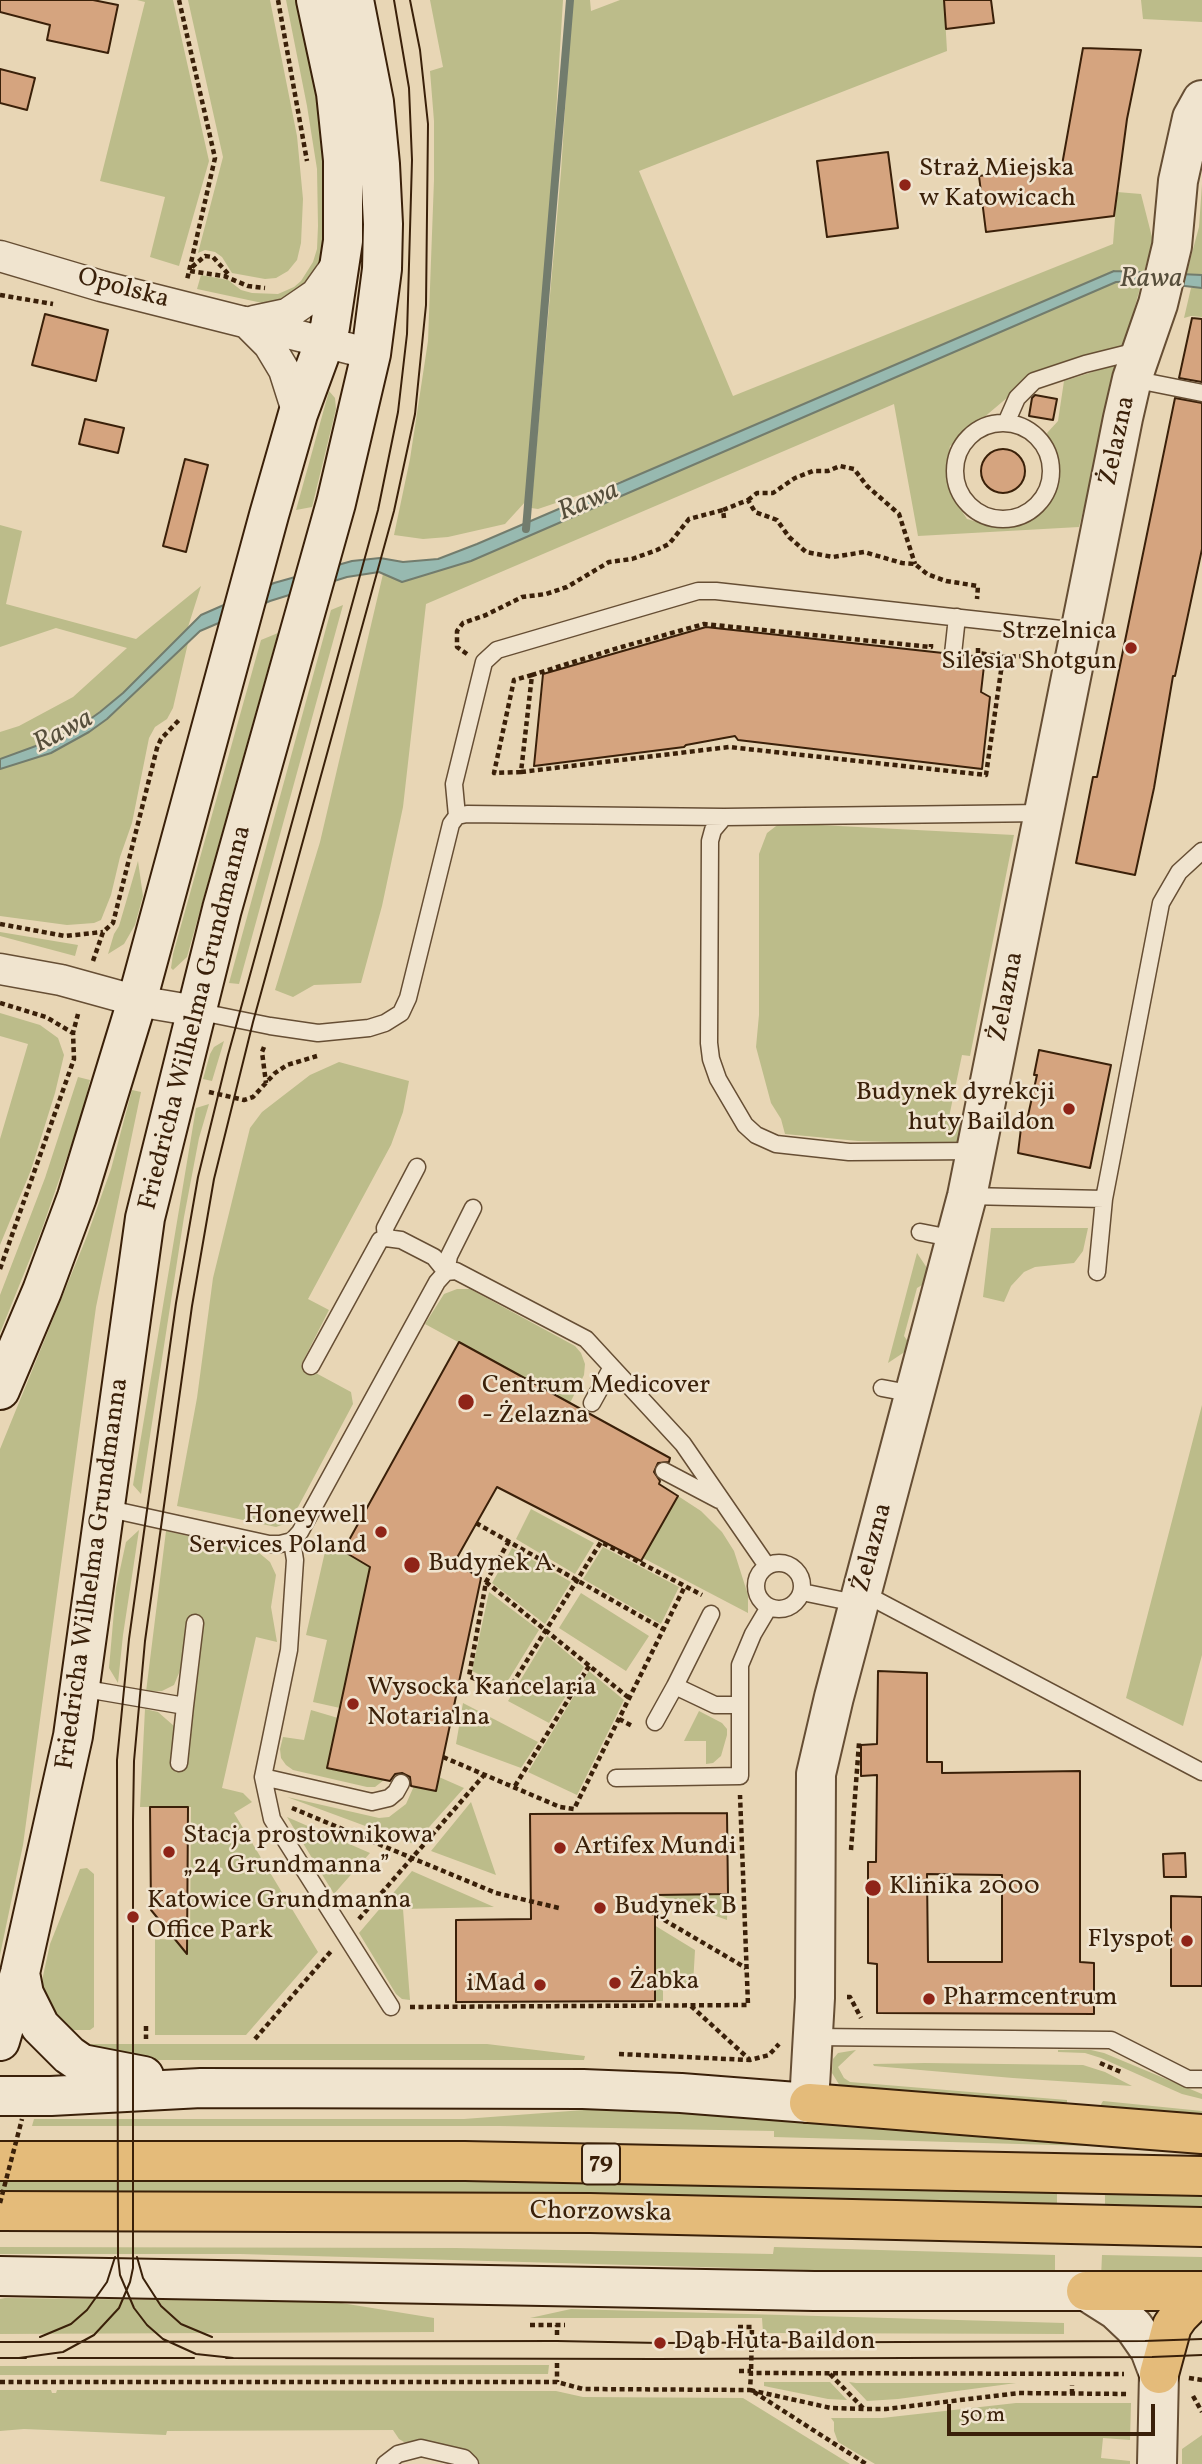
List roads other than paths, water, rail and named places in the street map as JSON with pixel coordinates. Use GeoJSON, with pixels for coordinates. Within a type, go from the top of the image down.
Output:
{"type":"FeatureCollection","features":[{"type":"Feature","properties":{"kind":"main road"},"geometry":{"type":"LineString","coordinates":[[0,1390],[43,1291],[78,1197],[137,1001],[269,514],[298,414],[330,327],[340,260],[344,208],[341,132],[336,93],[316,0]]}},
{"type":"Feature","properties":{"kind":"main road","name":"Friedricha Wilhelma Grundmanna"},"geometry":{"type":"LineString","coordinates":[[0,2041],[20,1973],[61,1797],[80,1688],[145,1218],[222,909],[336,503],[371,354],[382,269],[381,176],[374,103],[354,0]]}},
{"type":"Feature","properties":{"kind":"main road","name":"Żelazna"},"geometry":{"type":"LineString","coordinates":[[810,2103],[799,2037],[816,1774],[861,1598],[899,1391],[938,1235],[967,1196],[1076,644],[1137,365],[1158,304],[1172,246],[1178,181],[1192,117],[1202,100]]}},
{"type":"Feature","properties":{"kind":"main road"},"geometry":{"type":"LineString","coordinates":[[20,1973],[24,1994],[40,2026],[82,2064],[201,2088]]}},
{"type":"Feature","properties":{"kind":"main road"},"geometry":{"type":"LineString","coordinates":[[11,2108],[51,2096],[201,2088],[583,2089],[681,2093],[1202,2134]]}},
{"type":"Feature","properties":{"kind":"main road","name":"Chorzowska"},"geometry":{"type":"LineString","coordinates":[[0,2161],[479,2161],[1202,2176]]}},
{"type":"Feature","properties":{"kind":"main road","name":"Chorzowska"},"geometry":{"type":"LineString","coordinates":[[0,2211],[590,2213],[1202,2227]]}},
{"type":"Feature","properties":{"kind":"main road"},"geometry":{"type":"LineString","coordinates":[[0,2276],[800,2291],[1202,2292]]}},
{"type":"Feature","properties":{"kind":"main road"},"geometry":{"type":"LineString","coordinates":[[1086,2291],[1116,2310],[1134,2327],[1150,2350],[1138,2381],[1157,2464]]}},
{"type":"Feature","properties":{"kind":"main road"},"geometry":{"type":"LineString","coordinates":[[1138,2381],[1179,2316],[1202,2292]]}},
{"type":"Feature","properties":{"kind":"street","name":"Opolska"},"geometry":{"type":"LineString","coordinates":[[0,256],[101,286],[371,354]]}},
{"type":"Feature","properties":{"kind":"street","name":"Opolska"},"geometry":{"type":"LineString","coordinates":[[246,322],[287,314],[316,294],[340,260]]}},
{"type":"Feature","properties":{"kind":"street"},"geometry":{"type":"LineString","coordinates":[[246,322],[269,345],[284,370],[298,414]]}},
{"type":"Feature","properties":{"kind":"street"},"geometry":{"type":"LineString","coordinates":[[0,969],[61,980],[137,1001],[196,1011]]}},
{"type":"Feature","properties":{"kind":"lane"},"geometry":{"type":"LineString","coordinates":[[1006,423],[1017,398],[1034,381],[1085,364],[1137,365],[1202,393]]}},
{"type":"Feature","properties":{"kind":"lane"},"geometry":{"type":"LineString","coordinates":[[1006,423],[1024,427],[1039,439],[1048,455],[1051,474],[1046,492],[1035,507],[1019,516],[1000,519],[982,514],[967,503],[958,487],[955,468],[960,450],[971,435],[987,426],[1006,423]]}},
{"type":"Feature","properties":{"kind":"lane"},"geometry":{"type":"LineString","coordinates":[[457,816],[454,784],[484,662],[497,650],[698,591],[730,592],[975,619],[1076,644]]}},
{"type":"Feature","properties":{"kind":"lane"},"geometry":{"type":"LineString","coordinates":[[953,654],[957,617]]}},
{"type":"Feature","properties":{"kind":"lane"},"geometry":{"type":"LineString","coordinates":[[196,1011],[318,1033],[369,1028],[385,1023],[401,1013],[408,998],[451,824],[457,816],[724,817],[1043,813]]}},
{"type":"Feature","properties":{"kind":"lane"},"geometry":{"type":"LineString","coordinates":[[724,817],[713,830],[710,841],[709,1043],[718,1079],[745,1125],[757,1135],[776,1144],[849,1152],[976,1151]]}},
{"type":"Feature","properties":{"kind":"lane"},"geometry":{"type":"LineString","coordinates":[[1097,1272],[1104,1199],[1161,903],[1179,872],[1202,851]]}},
{"type":"Feature","properties":{"kind":"lane"},"geometry":{"type":"LineString","coordinates":[[386,1238],[385,1228],[417,1167]]}},
{"type":"Feature","properties":{"kind":"lane"},"geometry":{"type":"LineString","coordinates":[[967,1196],[1104,1199]]}},
{"type":"Feature","properties":{"kind":"lane"},"geometry":{"type":"LineString","coordinates":[[105,1508],[269,1544],[292,1541],[300,1532],[437,1282],[446,1272],[449,1256],[473,1208]]}},
{"type":"Feature","properties":{"kind":"lane"},"geometry":{"type":"LineString","coordinates":[[311,1366],[380,1240],[401,1240],[434,1257],[446,1272]]}},
{"type":"Feature","properties":{"kind":"lane"},"geometry":{"type":"LineString","coordinates":[[446,1272],[456,1271],[467,1276],[586,1339],[683,1444],[767,1566]]}},
{"type":"Feature","properties":{"kind":"lane"},"geometry":{"type":"LineString","coordinates":[[592,1403],[612,1367]]}},
{"type":"Feature","properties":{"kind":"lane"},"geometry":{"type":"LineString","coordinates":[[664,1471],[724,1503]]}},
{"type":"Feature","properties":{"kind":"lane"},"geometry":{"type":"LineString","coordinates":[[292,1541],[295,1560],[289,1650],[263,1777],[272,1819],[391,2007]]}},
{"type":"Feature","properties":{"kind":"lane"},"geometry":{"type":"LineString","coordinates":[[778,1562],[792,1566],[801,1578],[802,1592],[794,1604],[787,1608],[769,1607],[758,1598],[758,1574],[767,1566],[778,1562]]}},
{"type":"Feature","properties":{"kind":"lane"},"geometry":{"type":"LineString","coordinates":[[802,1592],[861,1598],[1202,1772]]}},
{"type":"Feature","properties":{"kind":"lane"},"geometry":{"type":"LineString","coordinates":[[616,1778],[740,1776],[740,1665],[753,1634],[769,1607]]}},
{"type":"Feature","properties":{"kind":"lane"},"geometry":{"type":"LineString","coordinates":[[655,1722],[711,1614]]}},
{"type":"Feature","properties":{"kind":"lane"},"geometry":{"type":"LineString","coordinates":[[179,1763],[195,1623]]}},
{"type":"Feature","properties":{"kind":"lane"},"geometry":{"type":"LineString","coordinates":[[675,1686],[715,1705],[740,1705]]}},
{"type":"Feature","properties":{"kind":"lane"},"geometry":{"type":"LineString","coordinates":[[80,1688],[185,1706]]}},
{"type":"Feature","properties":{"kind":"lane"},"geometry":{"type":"LineString","coordinates":[[263,1777],[372,1802],[389,1798],[401,1783]]}},
{"type":"Feature","properties":{"kind":"lane"},"geometry":{"type":"LineString","coordinates":[[799,2037],[1111,2040],[1188,2079],[1202,2079]]}},
{"type":"Feature","properties":{"kind":"lane"},"geometry":{"type":"LineString","coordinates":[[386,2464],[398,2454],[421,2448],[464,2458],[470,2464]]}},
{"type":"Feature","properties":{"kind":"water","name":"Rawa"},"geometry":{"type":"Polygon","coordinates":[[[1114,271],[1202,275],[1202,288],[1142,281],[1116,282],[471,561],[402,582],[379,572],[347,577],[270,601],[200,631],[107,719],[89,732],[51,753],[0,769],[0,759],[55,739],[100,712],[123,693],[201,615],[274,583],[352,561],[380,558],[403,562],[438,559],[1114,271]]]}},
{"type":"Feature","properties":{"kind":"waterway"},"geometry":{"type":"LineString","coordinates":[[526,529],[570,0]]}},
{"type":"Feature","properties":{"kind":"tram line"},"geometry":{"type":"LineString","coordinates":[[233,2358],[196,2354],[163,2339],[147,2325],[134,2308],[120,2275],[117,1760],[129,1639],[176,1303],[198,1177],[228,1055],[378,510],[398,412],[407,334],[412,160],[409,88],[394,0]]}},
{"type":"Feature","properties":{"kind":"tram line"},"geometry":{"type":"LineString","coordinates":[[19,2358],[63,2352],[94,2335],[119,2308],[133,2268],[134,1761],[145,1641],[192,1306],[214,1179],[253,1022],[394,511],[415,414],[426,305],[428,124],[420,50],[410,0]]}},
{"type":"Feature","properties":{"kind":"tram line"},"geometry":{"type":"LineString","coordinates":[[40,2337],[71,2324],[87,2310],[107,2282],[115,2257]]}},
{"type":"Feature","properties":{"kind":"tram line"},"geometry":{"type":"LineString","coordinates":[[137,2257],[143,2278],[161,2306],[181,2324],[212,2337]]}},
{"type":"Feature","properties":{"kind":"tram line"},"geometry":{"type":"LineString","coordinates":[[0,2342],[660,2343],[1202,2339]]}},
{"type":"Feature","properties":{"kind":"tram line"},"geometry":{"type":"LineString","coordinates":[[226,2358],[657,2359],[1202,2355]]}},
{"type":"Feature","properties":{"kind":"tram line"},"geometry":{"type":"LineString","coordinates":[[0,2358],[26,2358]]}},
{"type":"Feature","properties":{"kind":"tram line"},"geometry":{"type":"LineString","coordinates":[[58,2358],[194,2358]]}},
{"type":"Feature","properties":{"kind":"place","name":"Straż Miejska w Katowicach"},"geometry":{"type":"Point","coordinates":[905,185]}},
{"type":"Feature","properties":{"kind":"place","name":"Strzelnica Silesia Shotgun"},"geometry":{"type":"Point","coordinates":[1131,648]}},
{"type":"Feature","properties":{"kind":"place","name":"Budynek dyrekcji huty Baildon"},"geometry":{"type":"Point","coordinates":[1069,1109]}},
{"type":"Feature","properties":{"kind":"place","name":"Centrum Medicover - Żelazna"},"geometry":{"type":"Point","coordinates":[466,1402]}},
{"type":"Feature","properties":{"kind":"place","name":"Honeywell Services Poland"},"geometry":{"type":"Point","coordinates":[381,1532]}},
{"type":"Feature","properties":{"kind":"place","name":"Budynek A"},"geometry":{"type":"Point","coordinates":[412,1565]}},
{"type":"Feature","properties":{"kind":"place","name":"Wysocka Kancelaria Notarialna"},"geometry":{"type":"Point","coordinates":[353,1704]}},
{"type":"Feature","properties":{"kind":"place","name":"Artifex Mundi"},"geometry":{"type":"Point","coordinates":[560,1848]}},
{"type":"Feature","properties":{"kind":"place","name":"Stacja prostownikowa „24 Grundmanna”"},"geometry":{"type":"Point","coordinates":[169,1852]}},
{"type":"Feature","properties":{"kind":"place","name":"Klinika 2000"},"geometry":{"type":"Point","coordinates":[873,1888]}},
{"type":"Feature","properties":{"kind":"place","name":"Budynek B"},"geometry":{"type":"Point","coordinates":[600,1908]}},
{"type":"Feature","properties":{"kind":"place","name":"Katowice Grundmanna Office Park"},"geometry":{"type":"Point","coordinates":[133,1917]}},
{"type":"Feature","properties":{"kind":"place","name":"Flyspot"},"geometry":{"type":"Point","coordinates":[1187,1941]}},
{"type":"Feature","properties":{"kind":"place","name":"Żabka"},"geometry":{"type":"Point","coordinates":[615,1983]}},
{"type":"Feature","properties":{"kind":"place","name":"iMad"},"geometry":{"type":"Point","coordinates":[540,1985]}},
{"type":"Feature","properties":{"kind":"place","name":"Pharmcentrum"},"geometry":{"type":"Point","coordinates":[929,1999]}},
{"type":"Feature","properties":{"kind":"place","name":"Dąb Huta Baildon"},"geometry":{"type":"Point","coordinates":[660,2343]}}]}
